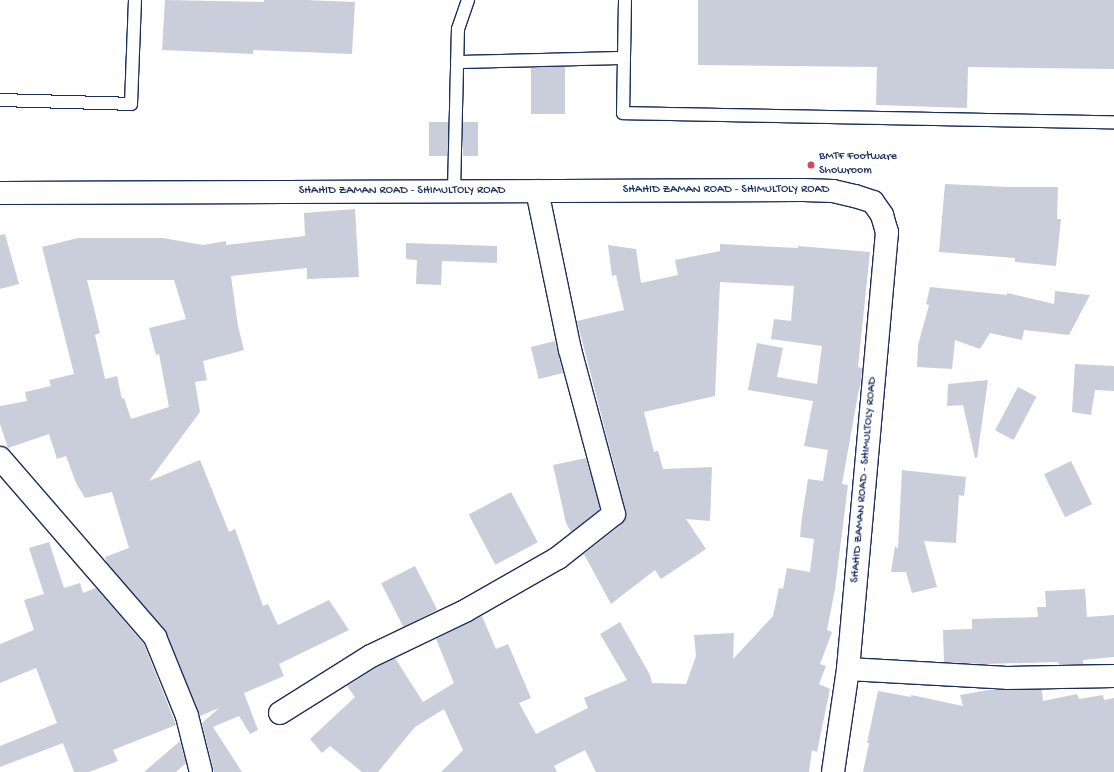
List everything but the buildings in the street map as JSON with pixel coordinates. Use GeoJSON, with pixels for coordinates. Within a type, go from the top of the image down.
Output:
{"type":"FeatureCollection","features":[{"type":"Feature","properties":{"kind":"main road","name":"SHAHID ZAMAN ROAD - SHIMULTOLY ROAD"},"geometry":{"type":"LineString","coordinates":[[0,193],[803,190],[833,192],[856,196],[873,202],[882,215],[887,232],[848,669],[833,772]]}},
{"type":"Feature","properties":{"kind":"main road"},"geometry":{"type":"LineString","coordinates":[[280,713],[371,656],[465,611],[558,558],[614,514],[570,350],[537,191]]}},
{"type":"Feature","properties":{"kind":"main road"},"geometry":{"type":"LineString","coordinates":[[0,458],[156,637],[187,716],[201,772]]}},
{"type":"Feature","properties":{"kind":"main road"},"geometry":{"type":"LineString","coordinates":[[848,669],[1007,678],[1114,676]]}},
{"type":"Feature","properties":{"kind":"lane"},"geometry":{"type":"LineString","coordinates":[[0,100],[131,104],[135,0]]}},
{"type":"Feature","properties":{"kind":"lane"},"geometry":{"type":"LineString","coordinates":[[625,0],[623,113],[1114,122]]}},
{"type":"Feature","properties":{"kind":"lane"},"geometry":{"type":"LineString","coordinates":[[454,191],[458,29],[466,2]]}},
{"type":"Feature","properties":{"kind":"lane"},"geometry":{"type":"LineString","coordinates":[[457,62],[624,58]]}},
{"type":"Feature","properties":{"kind":"place","name":"BMTF Footware Showroom"},"geometry":{"type":"Point","coordinates":[811,165]}}]}
